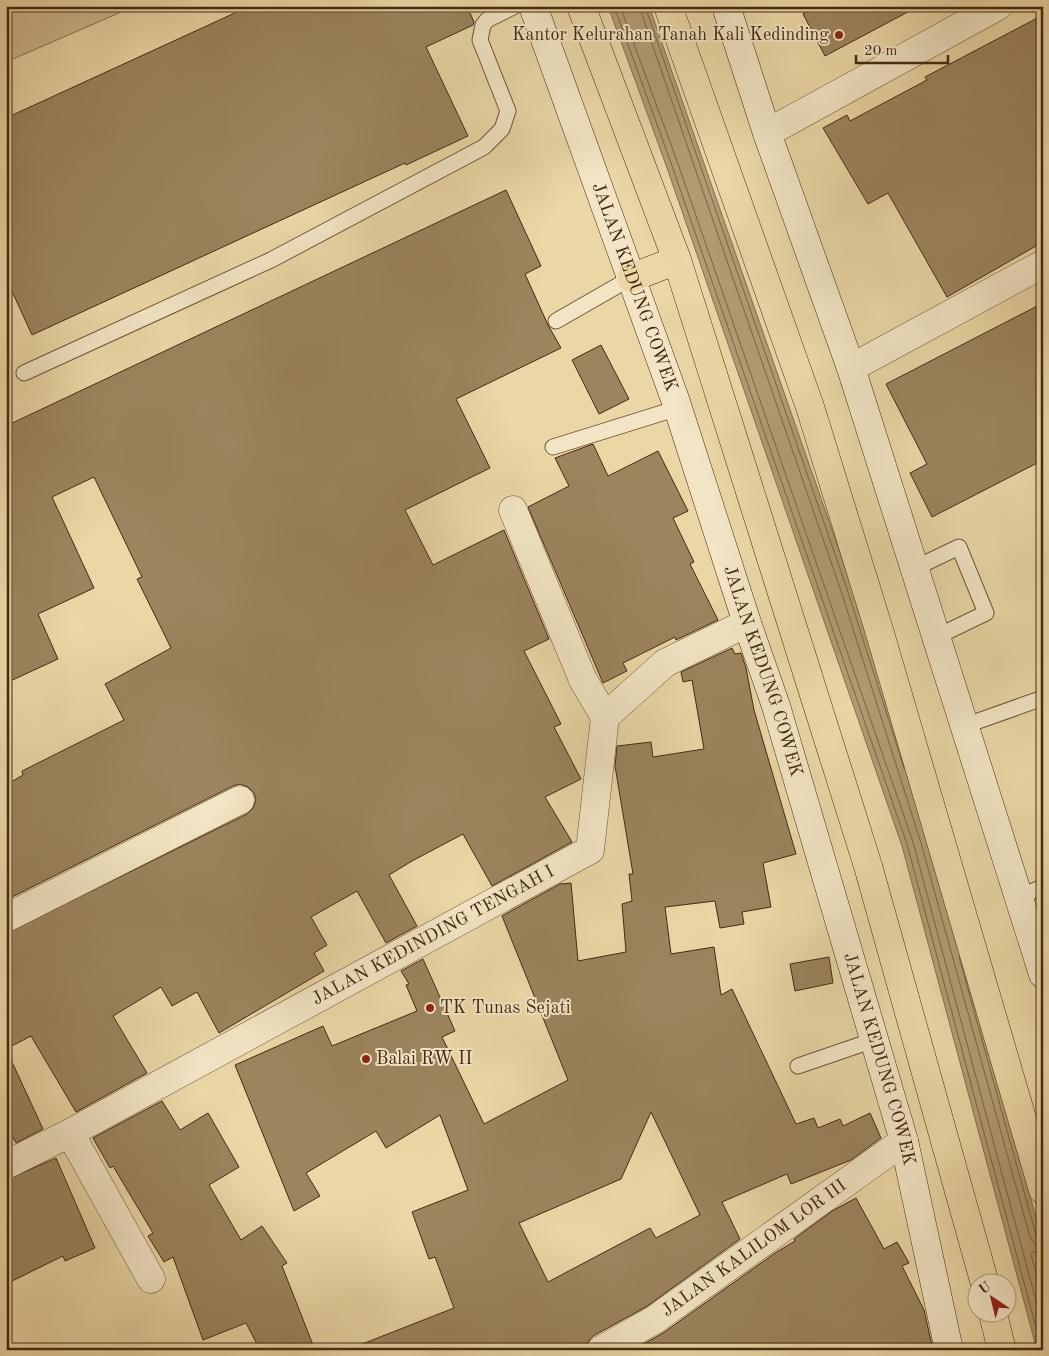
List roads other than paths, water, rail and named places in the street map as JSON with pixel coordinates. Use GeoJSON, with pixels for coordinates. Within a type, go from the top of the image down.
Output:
{"type":"FeatureCollection","features":[{"type":"Feature","properties":{"kind":"highway"},"geometry":{"type":"LineString","coordinates":[[581,6],[677,260],[868,866],[982,1274]]}},
{"type":"Feature","properties":{"kind":"highway"},"geometry":{"type":"LineString","coordinates":[[668,6],[810,406],[879,630],[1043,1190]]}},
{"type":"Feature","properties":{"kind":"highway"},"geometry":{"type":"LineString","coordinates":[[631,278],[677,260]]}},
{"type":"Feature","properties":{"kind":"highway"},"geometry":{"type":"LineString","coordinates":[[996,1324],[1002,1350]]}},
{"type":"Feature","properties":{"kind":"street","name":"JALAN KEDUNG COWEK"},"geometry":{"type":"LineString","coordinates":[[533,6],[678,408],[747,623],[776,706],[904,1141],[949,1350]]}},
{"type":"Feature","properties":{"kind":"street"},"geometry":{"type":"LineString","coordinates":[[726,6],[767,133],[850,368],[1043,974]]}},
{"type":"Feature","properties":{"kind":"street"},"geometry":{"type":"LineString","coordinates":[[767,133],[998,6]]}},
{"type":"Feature","properties":{"kind":"street"},"geometry":{"type":"LineString","coordinates":[[850,368],[1043,264]]}},
{"type":"Feature","properties":{"kind":"street"},"geometry":{"type":"LineString","coordinates":[[513,510],[540,571],[583,680],[605,717],[665,663],[747,623]]}},
{"type":"Feature","properties":{"kind":"street","name":"JALAN KEDINDING TENGAH I"},"geometry":{"type":"LineString","coordinates":[[6,1165],[70,1133],[590,850],[605,717]]}},
{"type":"Feature","properties":{"kind":"street"},"geometry":{"type":"LineString","coordinates":[[6,918],[240,800]]}},
{"type":"Feature","properties":{"kind":"street"},"geometry":{"type":"LineString","coordinates":[[70,1133],[151,1278]]}},
{"type":"Feature","properties":{"kind":"street","name":"JALAN KALILOM LOR III"},"geometry":{"type":"LineString","coordinates":[[601,1350],[654,1320],[904,1141]]}},
{"type":"Feature","properties":{"kind":"lane"},"geometry":{"type":"LineString","coordinates":[[24,373],[271,260],[484,147],[502,128],[508,111],[480,40],[483,25],[487,20],[515,6]]}},
{"type":"Feature","properties":{"kind":"lane"},"geometry":{"type":"LineString","coordinates":[[556,321],[631,278]]}},
{"type":"Feature","properties":{"kind":"lane"},"geometry":{"type":"LineString","coordinates":[[553,447],[678,408]]}},
{"type":"Feature","properties":{"kind":"lane"},"geometry":{"type":"LineString","coordinates":[[913,569],[960,547],[986,613],[936,637]]}},
{"type":"Feature","properties":{"kind":"lane"},"geometry":{"type":"LineString","coordinates":[[964,726],[1043,698]]}},
{"type":"Feature","properties":{"kind":"lane"},"geometry":{"type":"LineString","coordinates":[[1018,898],[1043,886]]}},
{"type":"Feature","properties":{"kind":"lane"},"geometry":{"type":"LineString","coordinates":[[798,1066],[874,1040]]}},
{"type":"Feature","properties":{"kind":"water"},"geometry":{"type":"Polygon","coordinates":[[[608,6],[649,6],[852,587],[932,840],[1043,1243],[1043,1350],[1037,1350],[902,846],[666,165],[608,6]]]}},
{"type":"Feature","properties":{"kind":"place","name":"Kantor Kelurahan Tanah Kali Kedinding"},"geometry":{"type":"Point","coordinates":[839,35]}},
{"type":"Feature","properties":{"kind":"place","name":"TK Tunas Sejati"},"geometry":{"type":"Point","coordinates":[430,1008]}},
{"type":"Feature","properties":{"kind":"place","name":"Balai RW II"},"geometry":{"type":"Point","coordinates":[366,1059]}}]}
